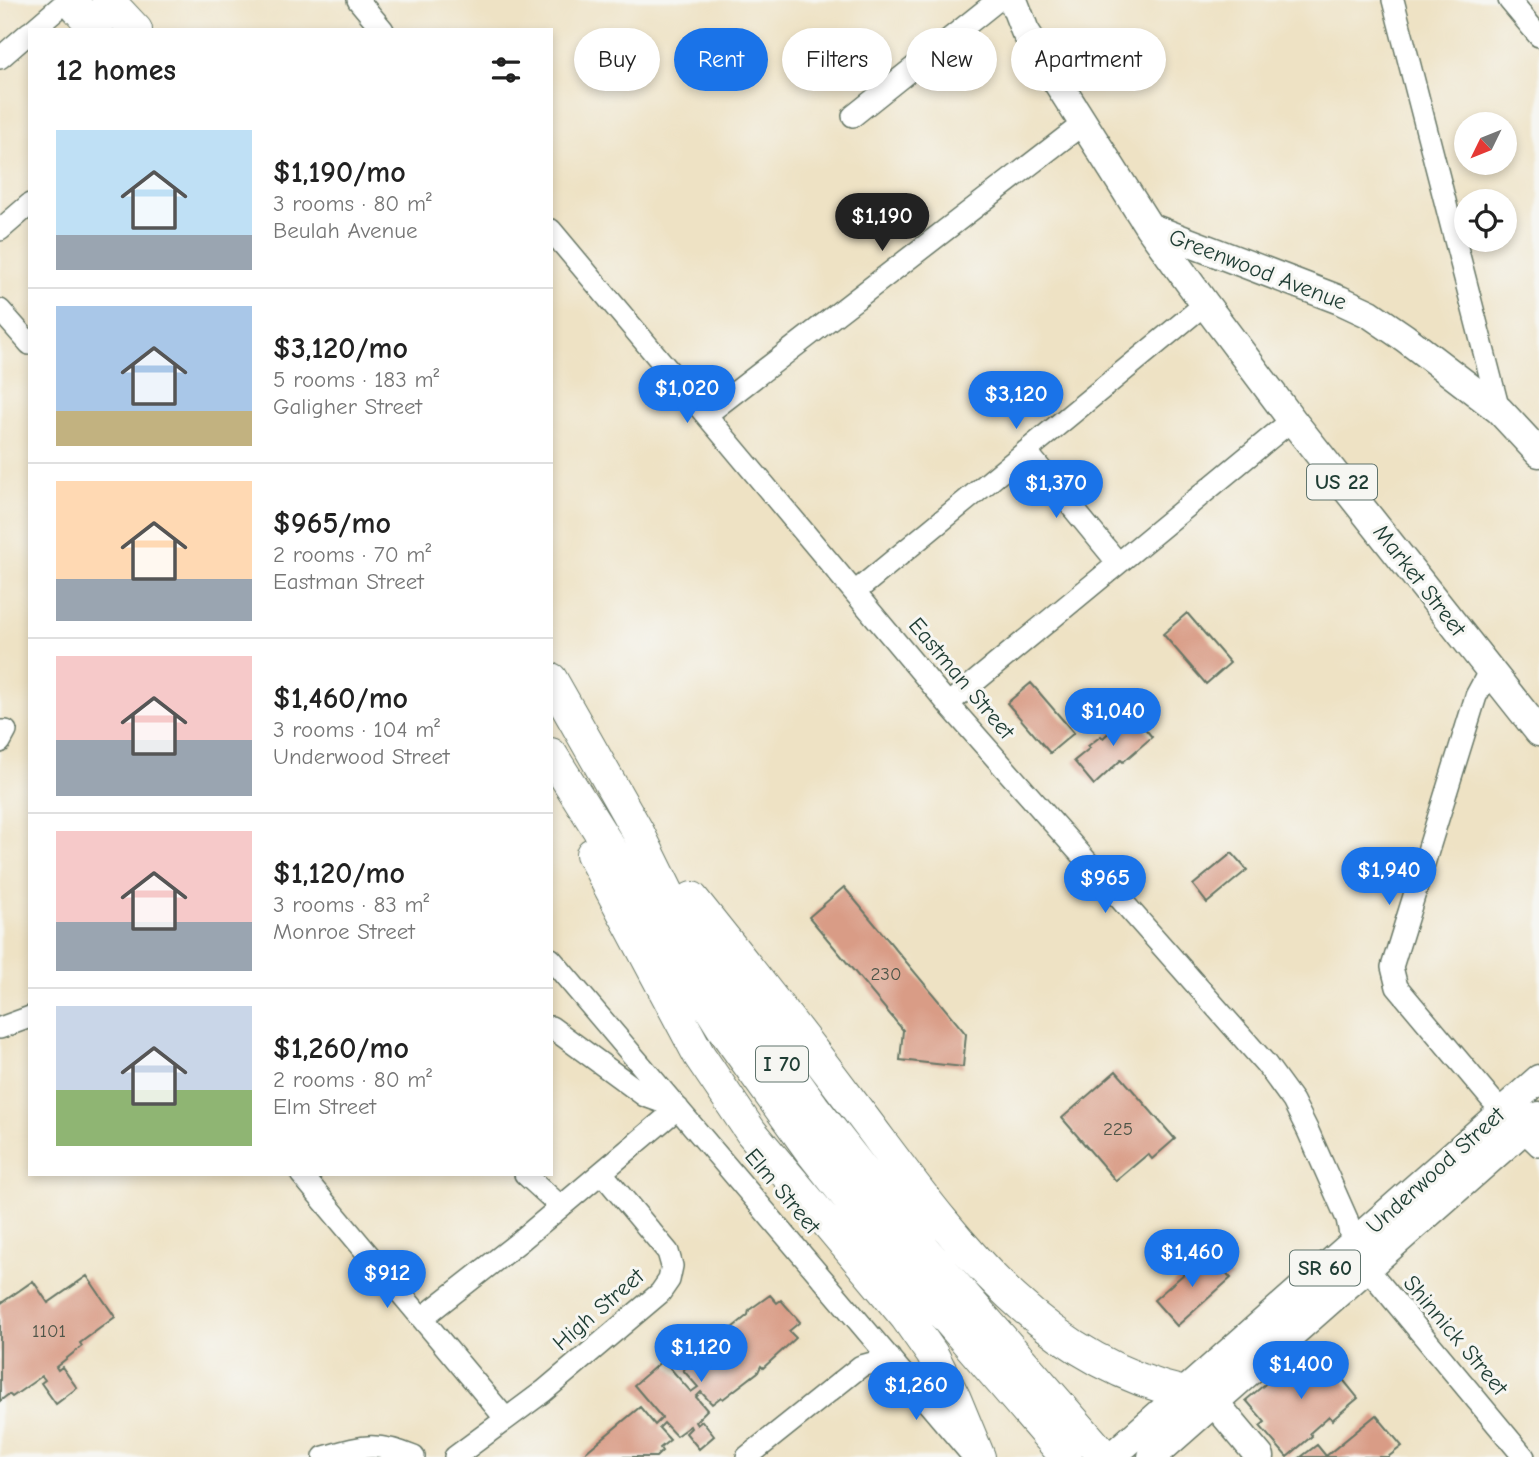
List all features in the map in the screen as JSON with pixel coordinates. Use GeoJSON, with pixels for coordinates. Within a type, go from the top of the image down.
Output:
{"type":"FeatureCollection","features":[{"type":"Feature","properties":{"kind":"highway"},"geometry":{"type":"LineString","coordinates":[[69,0],[95,28]]}},
{"type":"Feature","properties":{"kind":"highway"},"geometry":{"type":"LineString","coordinates":[[108,0],[134,28]]}},
{"type":"Feature","properties":{"kind":"highway","name":"I 70"},"geometry":{"type":"LineString","coordinates":[[553,683],[639,834],[671,899],[736,999],[814,1108],[1054,1422],[1066,1457]]}},
{"type":"Feature","properties":{"kind":"highway","name":"I 70"},"geometry":{"type":"LineString","coordinates":[[553,757],[724,1030],[794,1128],[906,1271],[1054,1422],[1105,1457]]}},
{"type":"Feature","properties":{"kind":"highway"},"geometry":{"type":"LineString","coordinates":[[553,767],[596,862],[699,1055],[751,1132],[919,1335],[946,1380],[976,1457]]}},
{"type":"Feature","properties":{"kind":"highway"},"geometry":{"type":"LineString","coordinates":[[639,834],[780,1006],[959,1244],[1003,1292],[1058,1336],[1099,1360],[1145,1382],[1200,1397]]}},
{"type":"Feature","properties":{"kind":"main road","name":"Greenwood Avenue"},"geometry":{"type":"LineString","coordinates":[[1013,0],[1025,31],[1149,227],[1370,314],[1499,410],[1539,453]]}},
{"type":"Feature","properties":{"kind":"main road","name":"Market Street"},"geometry":{"type":"LineString","coordinates":[[1149,227],[1292,420],[1539,732]]}},
{"type":"Feature","properties":{"kind":"main road","name":"Underwood Street"},"geometry":{"type":"LineString","coordinates":[[1152,1457],[1200,1397],[1352,1244],[1539,1079]]}},
{"type":"Feature","properties":{"kind":"main road","name":"Underwood Street"},"geometry":{"type":"LineString","coordinates":[[1111,1457],[1200,1397],[1367,1268],[1534,1131]]}},
{"type":"Feature","properties":{"kind":"main road"},"geometry":{"type":"LineString","coordinates":[[1200,1397],[1260,1457]]}},
{"type":"Feature","properties":{"kind":"street"},"geometry":{"type":"LineString","coordinates":[[35,28],[69,0]]}},
{"type":"Feature","properties":{"kind":"street"},"geometry":{"type":"LineString","coordinates":[[358,0],[381,28]]}},
{"type":"Feature","properties":{"kind":"street"},"geometry":{"type":"LineString","coordinates":[[853,116],[998,0]]}},
{"type":"Feature","properties":{"kind":"street"},"geometry":{"type":"LineString","coordinates":[[1393,0],[1499,410]]}},
{"type":"Feature","properties":{"kind":"street"},"geometry":{"type":"LineString","coordinates":[[1509,0],[1539,36]]}},
{"type":"Feature","properties":{"kind":"street"},"geometry":{"type":"LineString","coordinates":[[0,58],[28,34]]}},
{"type":"Feature","properties":{"kind":"street"},"geometry":{"type":"LineString","coordinates":[[706,415],[1084,123]]}},
{"type":"Feature","properties":{"kind":"street"},"geometry":{"type":"LineString","coordinates":[[0,230],[28,206]]}},
{"type":"Feature","properties":{"kind":"street","name":"Eastman Street"},"geometry":{"type":"LineString","coordinates":[[553,232],[948,704],[1266,1064],[1293,1101],[1308,1131],[1347,1219],[1352,1244]]}},
{"type":"Feature","properties":{"kind":"street"},"geometry":{"type":"LineString","coordinates":[[855,592],[1205,304]]}},
{"type":"Feature","properties":{"kind":"street"},"geometry":{"type":"LineString","coordinates":[[0,310],[28,342]]}},
{"type":"Feature","properties":{"kind":"street"},"geometry":{"type":"LineString","coordinates":[[948,704],[1292,420]]}},
{"type":"Feature","properties":{"kind":"street"},"geometry":{"type":"LineString","coordinates":[[1026,451],[1118,563]]}},
{"type":"Feature","properties":{"kind":"street"},"geometry":{"type":"LineString","coordinates":[[1490,670],[1476,696],[1392,967],[1397,987],[1502,1110],[1534,1131]]}},
{"type":"Feature","properties":{"kind":"street","name":"Elm Street"},"geometry":{"type":"LineString","coordinates":[[553,961],[976,1457]]}},
{"type":"Feature","properties":{"kind":"street"},"geometry":{"type":"LineString","coordinates":[[0,1028],[28,1018]]}},
{"type":"Feature","properties":{"kind":"street"},"geometry":{"type":"LineString","coordinates":[[422,1318],[678,1108],[645,1096],[553,1028]]}},
{"type":"Feature","properties":{"kind":"street","name":"High Street"},"geometry":{"type":"LineString","coordinates":[[455,1457],[544,1391],[648,1304],[669,1280],[672,1266],[668,1252],[602,1173]]}},
{"type":"Feature","properties":{"kind":"street"},"geometry":{"type":"LineString","coordinates":[[302,1176],[506,1419]]}},
{"type":"Feature","properties":{"kind":"street"},"geometry":{"type":"LineString","coordinates":[[528,1176],[560,1206]]}},
{"type":"Feature","properties":{"kind":"street","name":"Shinnick Street"},"geometry":{"type":"LineString","coordinates":[[1352,1244],[1367,1268],[1524,1457]]}},
{"type":"Feature","properties":{"kind":"street"},"geometry":{"type":"LineString","coordinates":[[747,1457],[861,1366],[890,1358]]}},
{"type":"Feature","properties":{"kind":"street"},"geometry":{"type":"LineString","coordinates":[[324,1457],[366,1445],[392,1448],[414,1457]]}},
{"type":"Feature","properties":{"kind":"building"},"geometry":{"type":"Polygon","coordinates":[[[1187,613],[1230,663],[1206,684],[1163,634],[1187,613]]]}},
{"type":"Feature","properties":{"kind":"building"},"geometry":{"type":"Polygon","coordinates":[[[1031,683],[1074,733],[1050,753],[1007,703],[1031,683]]]}},
{"type":"Feature","properties":{"kind":"building"},"geometry":{"type":"Polygon","coordinates":[[[1131,712],[1152,737],[1094,785],[1074,761],[1090,748],[1088,746],[1101,736],[1103,738],[1131,712]]]}},
{"type":"Feature","properties":{"kind":"building"},"geometry":{"type":"Polygon","coordinates":[[[1232,853],[1247,870],[1207,903],[1193,885],[1232,853]]]}},
{"type":"Feature","properties":{"kind":"building"},"geometry":{"type":"Polygon","coordinates":[[[844,887],[966,1034],[963,1067],[900,1060],[903,1030],[809,917],[844,887]]]}},
{"type":"Feature","properties":{"kind":"building"},"geometry":{"type":"Polygon","coordinates":[[[1116,1071],[1175,1139],[1152,1159],[1148,1154],[1116,1181],[1062,1118],[1116,1071]]]}},
{"type":"Feature","properties":{"kind":"building"},"geometry":{"type":"Polygon","coordinates":[[[1208,1253],[1231,1278],[1177,1326],[1154,1300],[1208,1253]]]}},
{"type":"Feature","properties":{"kind":"building"},"geometry":{"type":"Polygon","coordinates":[[[87,1276],[115,1317],[80,1343],[82,1346],[56,1367],[58,1370],[62,1367],[77,1388],[56,1404],[41,1383],[45,1380],[42,1376],[12,1397],[9,1394],[0,1401],[0,1304],[33,1281],[48,1303],[87,1276]]]}},
{"type":"Feature","properties":{"kind":"building"},"geometry":{"type":"Polygon","coordinates":[[[770,1295],[777,1303],[781,1300],[800,1322],[789,1331],[796,1338],[723,1399],[721,1397],[712,1404],[701,1392],[696,1397],[707,1410],[695,1422],[697,1425],[702,1421],[714,1436],[699,1449],[686,1433],[690,1426],[676,1436],[664,1423],[659,1428],[670,1440],[660,1448],[662,1451],[656,1457],[580,1457],[640,1407],[655,1425],[662,1418],[634,1385],[663,1360],[691,1392],[698,1387],[683,1370],[748,1315],[749,1310],[770,1295]]]}},
{"type":"Feature","properties":{"kind":"building"},"geometry":{"type":"Polygon","coordinates":[[[1309,1347],[1328,1369],[1332,1366],[1358,1398],[1332,1420],[1329,1416],[1310,1433],[1312,1436],[1287,1457],[1260,1426],[1265,1422],[1246,1400],[1270,1380],[1273,1383],[1287,1371],[1284,1368],[1309,1347]]]}},
{"type":"Feature","properties":{"kind":"building"},"geometry":{"type":"Polygon","coordinates":[[[1376,1415],[1402,1446],[1388,1457],[1301,1457],[1317,1445],[1326,1456],[1376,1415]]]}}]}
